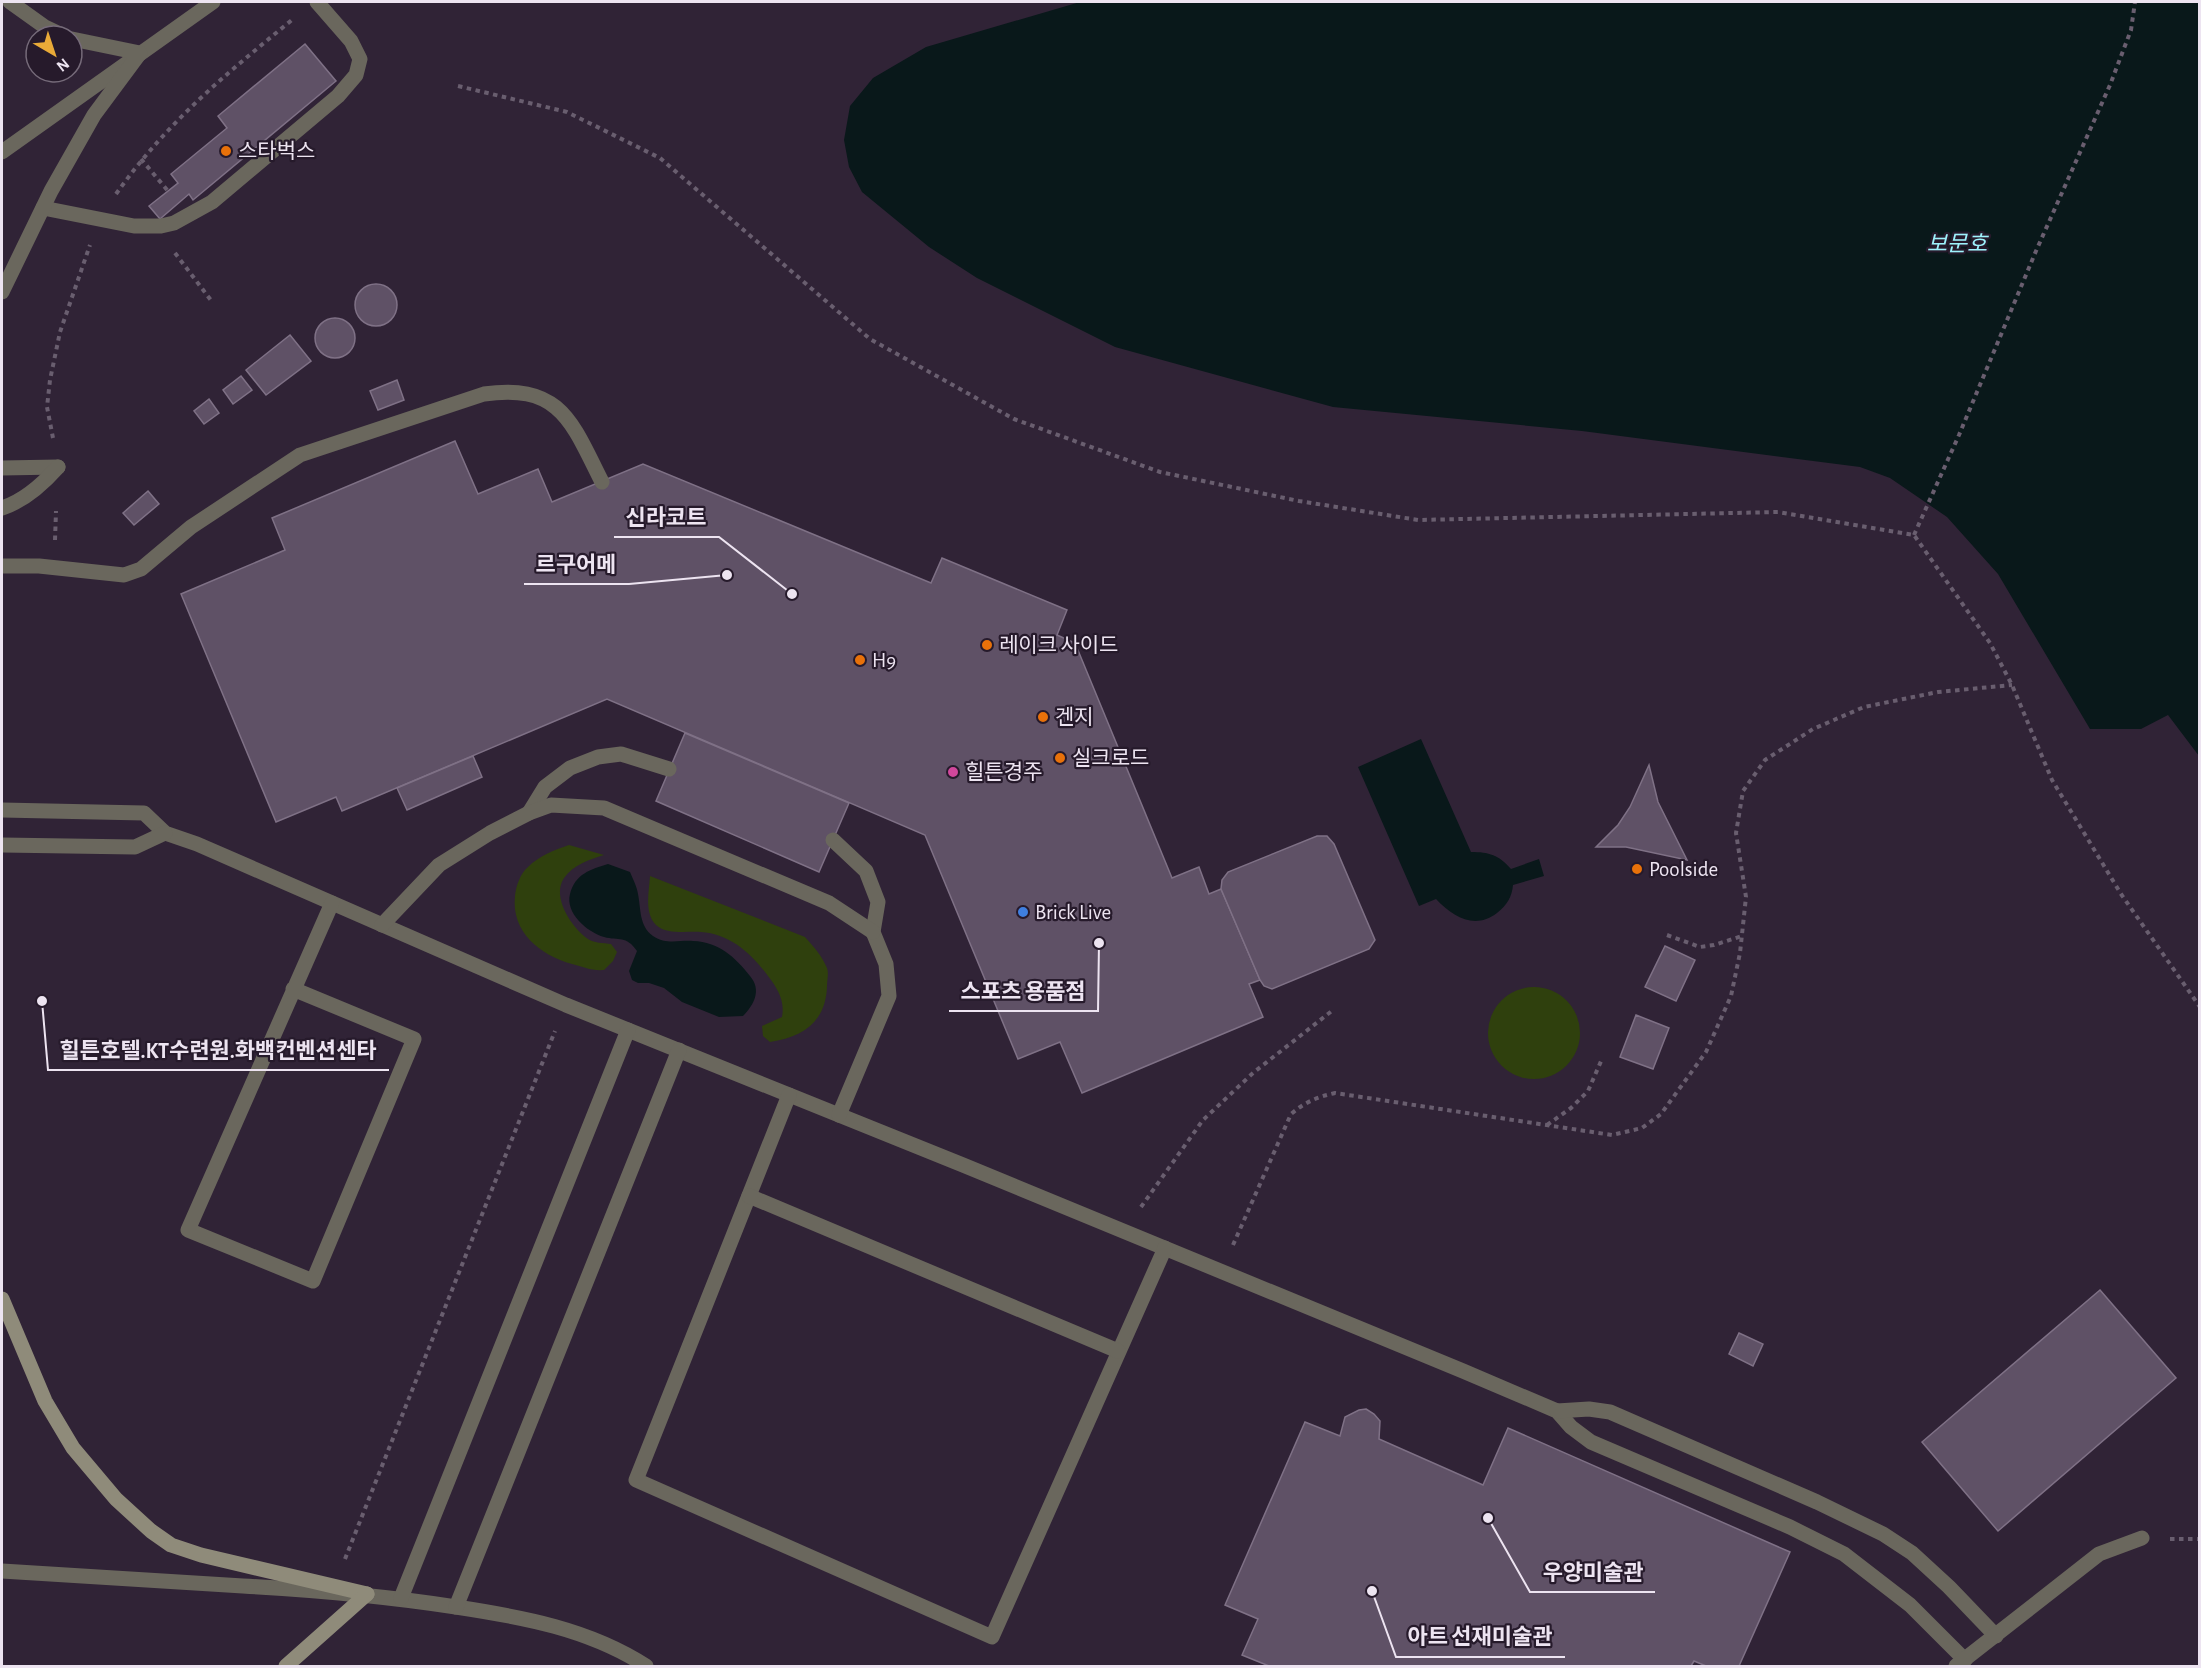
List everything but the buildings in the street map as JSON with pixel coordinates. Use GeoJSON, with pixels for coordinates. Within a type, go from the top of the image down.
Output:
{"type":"FeatureCollection","features":[{"type":"Feature","properties":{"kind":"street"},"geometry":{"type":"LineString","coordinates":[[2,1299],[45,1401],[73,1448],[116,1499],[151,1531],[171,1545],[201,1555],[367,1594]]}},
{"type":"Feature","properties":{"kind":"street"},"geometry":{"type":"LineString","coordinates":[[286,1666],[367,1594]]}},
{"type":"Feature","properties":{"kind":"lane"},"geometry":{"type":"LineString","coordinates":[[10,2],[41,24]]}},
{"type":"Feature","properties":{"kind":"lane"},"geometry":{"type":"LineString","coordinates":[[2,152],[213,2]]}},
{"type":"Feature","properties":{"kind":"lane"},"geometry":{"type":"LineString","coordinates":[[43,208],[125,225],[161,226],[182,220],[212,202],[338,96],[356,75],[360,59],[351,41],[317,2]]}},
{"type":"Feature","properties":{"kind":"lane"},"geometry":{"type":"LineString","coordinates":[[84,41],[140,53]]}},
{"type":"Feature","properties":{"kind":"lane"},"geometry":{"type":"LineString","coordinates":[[2,292],[43,208],[94,115],[140,53]]}},
{"type":"Feature","properties":{"kind":"lane"},"geometry":{"type":"LineString","coordinates":[[2,566],[53,567],[124,575],[141,569],[191,527],[300,455],[484,394],[504,391],[540,397],[558,408],[571,421],[602,482]]}},
{"type":"Feature","properties":{"kind":"lane"},"geometry":{"type":"LineString","coordinates":[[2,468],[58,467]]}},
{"type":"Feature","properties":{"kind":"lane"},"geometry":{"type":"LineString","coordinates":[[2,508],[15,504],[44,482],[58,467]]}},
{"type":"Feature","properties":{"kind":"lane"},"geometry":{"type":"LineString","coordinates":[[529,813],[545,787],[570,768],[598,758],[621,753],[669,769]]}},
{"type":"Feature","properties":{"kind":"lane"},"geometry":{"type":"LineString","coordinates":[[382,925],[439,865],[490,833],[529,813],[551,805],[604,808],[829,903],[873,932]]}},
{"type":"Feature","properties":{"kind":"lane"},"geometry":{"type":"LineString","coordinates":[[2,810],[144,813],[165,833],[197,844],[566,1005],[1124,1231],[1557,1411],[1571,1427],[1591,1442],[1790,1527],[1844,1554],[1910,1605],[1961,1663],[2099,1554],[2142,1538]]}},
{"type":"Feature","properties":{"kind":"lane"},"geometry":{"type":"LineString","coordinates":[[2,844],[135,847],[165,833]]}},
{"type":"Feature","properties":{"kind":"lane"},"geometry":{"type":"LineString","coordinates":[[833,840],[866,871],[878,902],[873,932],[886,964],[889,996],[839,1115]]}},
{"type":"Feature","properties":{"kind":"lane"},"geometry":{"type":"LineString","coordinates":[[293,989],[414,1039],[313,1281],[188,1230],[293,989],[332,903]]}},
{"type":"Feature","properties":{"kind":"lane"},"geometry":{"type":"LineString","coordinates":[[401,1598],[628,1030]]}},
{"type":"Feature","properties":{"kind":"lane"},"geometry":{"type":"LineString","coordinates":[[456,1607],[679,1050]]}},
{"type":"Feature","properties":{"kind":"lane"},"geometry":{"type":"LineString","coordinates":[[789,1095],[636,1479],[992,1637],[1165,1248]]}},
{"type":"Feature","properties":{"kind":"lane"},"geometry":{"type":"LineString","coordinates":[[749,1196],[1118,1351]]}},
{"type":"Feature","properties":{"kind":"lane"},"geometry":{"type":"LineString","coordinates":[[1557,1411],[1589,1409],[1611,1412],[1817,1502],[1883,1534],[1912,1553],[1996,1636]]}},
{"type":"Feature","properties":{"kind":"lane"},"geometry":{"type":"LineString","coordinates":[[2,1571],[401,1598],[513,1616],[585,1636],[623,1652],[645,1666]]}},
{"type":"Feature","properties":{"kind":"path"},"geometry":{"type":"LineString","coordinates":[[1914,535],[2110,85],[2131,30],[2135,2]]}},
{"type":"Feature","properties":{"kind":"path"},"geometry":{"type":"LineString","coordinates":[[458,86],[567,112],[660,158],[870,339],[1014,418],[1160,472],[1299,501],[1418,520],[1778,512],[1914,535],[1990,643],[2012,685],[2052,780],[2121,894],[2199,1007]]}},
{"type":"Feature","properties":{"kind":"path"},"geometry":{"type":"LineString","coordinates":[[141,159],[168,191]]}},
{"type":"Feature","properties":{"kind":"path"},"geometry":{"type":"LineString","coordinates":[[183,264],[213,303]]}},
{"type":"Feature","properties":{"kind":"path"},"geometry":{"type":"LineString","coordinates":[[53,567],[58,467]]}},
{"type":"Feature","properties":{"kind":"path"},"geometry":{"type":"LineString","coordinates":[[1221,1271],[1291,1114],[1314,1098],[1335,1093],[1612,1135],[1642,1128],[1661,1114],[1706,1052],[1731,996],[1742,936],[1746,897],[1736,833],[1743,791],[1765,760],[1813,729],[1864,707],[1938,692],[2012,685]]}},
{"type":"Feature","properties":{"kind":"path"},"geometry":{"type":"LineString","coordinates":[[1667,934],[1700,947],[1742,936]]}},
{"type":"Feature","properties":{"kind":"path"},"geometry":{"type":"LineString","coordinates":[[335,1587],[566,1005]]}},
{"type":"Feature","properties":{"kind":"path"},"geometry":{"type":"LineString","coordinates":[[1124,1231],[1203,1120],[1252,1073],[1334,1010]]}},
{"type":"Feature","properties":{"kind":"path"},"geometry":{"type":"LineString","coordinates":[[1546,1125],[1571,1108],[1588,1091],[1602,1059]]}},
{"type":"Feature","properties":{"kind":"green space"},"geometry":{"type":"Polygon","coordinates":[[[569,845],[604,855],[572,869],[564,878],[560,894],[565,912],[582,934],[593,941],[611,944],[617,952],[613,961],[604,970],[584,967],[549,955],[530,940],[518,921],[515,896],[517,884],[525,870],[552,851],[569,845]]]}},
{"type":"Feature","properties":{"kind":"green space"},"geometry":{"type":"Polygon","coordinates":[[[650,876],[805,937],[828,970],[826,999],[817,1018],[810,1026],[782,1040],[770,1042],[763,1036],[762,1026],[782,1017],[783,1011],[780,995],[772,981],[747,952],[721,936],[701,932],[671,931],[656,925],[649,908],[650,876]]]}},
{"type":"Feature","properties":{"kind":"green space"},"geometry":{"type":"Polygon","coordinates":[[[1534,987],[1552,991],[1566,1001],[1576,1015],[1580,1033],[1576,1051],[1566,1065],[1552,1075],[1534,1079],[1516,1075],[1502,1065],[1492,1051],[1488,1033],[1492,1015],[1502,1001],[1516,991],[1534,987]]]}},
{"type":"Feature","properties":{"kind":"water","name":"보문호"},"geometry":{"type":"Polygon","coordinates":[[[1080,2],[2199,2],[2199,756],[2168,715],[2141,729],[2090,729],[1998,574],[1947,517],[1890,478],[1860,467],[1582,431],[1333,407],[1115,347],[977,278],[929,247],[862,192],[849,167],[844,140],[850,106],[873,78],[926,47],[1080,2]]]}},
{"type":"Feature","properties":{"kind":"water"},"geometry":{"type":"Polygon","coordinates":[[[1421,739],[1471,852],[1493,855],[1511,869],[1539,859],[1544,876],[1513,885],[1506,904],[1497,913],[1481,921],[1457,916],[1436,899],[1419,906],[1358,767],[1421,739]]]}},
{"type":"Feature","properties":{"kind":"water"},"geometry":{"type":"Polygon","coordinates":[[[608,864],[630,872],[635,883],[643,922],[653,936],[668,941],[711,944],[726,952],[744,969],[754,981],[756,992],[753,1002],[743,1016],[719,1017],[682,1002],[664,988],[632,980],[629,971],[637,951],[633,946],[626,941],[597,934],[579,921],[569,901],[572,887],[584,873],[608,864]]]}},
{"type":"Feature","properties":{"kind":"place","name":"스타벅스"},"geometry":{"type":"Point","coordinates":[226,151]}},
{"type":"Feature","properties":{"kind":"place","name":"르구어메"},"geometry":{"type":"Point","coordinates":[727,575]}},
{"type":"Feature","properties":{"kind":"place","name":"신라코트"},"geometry":{"type":"Point","coordinates":[792,594]}},
{"type":"Feature","properties":{"kind":"place","name":"레이크 사이드"},"geometry":{"type":"Point","coordinates":[987,645]}},
{"type":"Feature","properties":{"kind":"place","name":"H9"},"geometry":{"type":"Point","coordinates":[860,660]}},
{"type":"Feature","properties":{"kind":"place","name":"겐지"},"geometry":{"type":"Point","coordinates":[1043,717]}},
{"type":"Feature","properties":{"kind":"place","name":"실크로드"},"geometry":{"type":"Point","coordinates":[1060,758]}},
{"type":"Feature","properties":{"kind":"place","name":"힐튼경주"},"geometry":{"type":"Point","coordinates":[953,772]}},
{"type":"Feature","properties":{"kind":"place","name":"Poolside"},"geometry":{"type":"Point","coordinates":[1637,869]}},
{"type":"Feature","properties":{"kind":"place","name":"Brick Live"},"geometry":{"type":"Point","coordinates":[1023,912]}},
{"type":"Feature","properties":{"kind":"place","name":"스포츠 용품점"},"geometry":{"type":"Point","coordinates":[1099,943]}},
{"type":"Feature","properties":{"kind":"place","name":"힐튼호텔.KT수련원.화백컨벤션센타"},"geometry":{"type":"Point","coordinates":[42,1001]}},
{"type":"Feature","properties":{"kind":"place","name":"우양미술관"},"geometry":{"type":"Point","coordinates":[1488,1518]}},
{"type":"Feature","properties":{"kind":"place","name":"아트 선재미술관"},"geometry":{"type":"Point","coordinates":[1372,1591]}}]}
